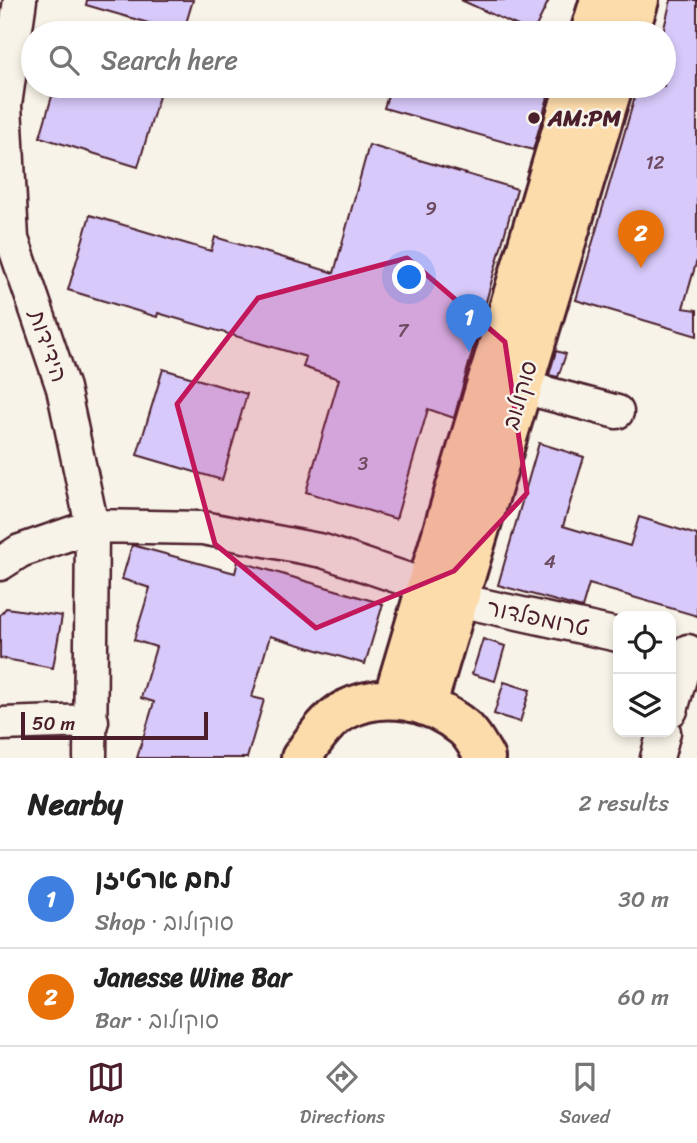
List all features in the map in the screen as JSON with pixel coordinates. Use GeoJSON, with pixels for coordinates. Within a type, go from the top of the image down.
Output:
{"type":"FeatureCollection","features":[{"type":"Feature","properties":{"kind":"main road"},"geometry":{"type":"LineString","coordinates":[[594,21],[600,0]]}},
{"type":"Feature","properties":{"kind":"main road"},"geometry":{"type":"LineString","coordinates":[[633,21],[639,0]]}},
{"type":"Feature","properties":{"kind":"main road","name":"סוקולוב"},"geometry":{"type":"LineString","coordinates":[[410,701],[442,593],[572,98]]}},
{"type":"Feature","properties":{"kind":"main road","name":"סוקולוב"},"geometry":{"type":"LineString","coordinates":[[442,593],[523,387],[609,98]]}},
{"type":"Feature","properties":{"kind":"main road"},"geometry":{"type":"LineString","coordinates":[[301,758],[321,729],[344,710],[368,702],[410,701],[465,728],[485,758]]}},
{"type":"Feature","properties":{"kind":"street","name":"הידידות"},"geometry":{"type":"LineString","coordinates":[[20,0],[5,105],[12,239],[63,388],[92,526],[90,758]]}},
{"type":"Feature","properties":{"kind":"street"},"geometry":{"type":"LineString","coordinates":[[523,387],[617,412]]}},
{"type":"Feature","properties":{"kind":"street"},"geometry":{"type":"LineString","coordinates":[[0,564],[20,551],[92,526],[203,528],[323,551],[442,593]]}},
{"type":"Feature","properties":{"kind":"street","name":"טרומפלדור"},"geometry":{"type":"LineString","coordinates":[[442,593],[613,634]]}},
{"type":"Feature","properties":{"kind":"street"},"geometry":{"type":"LineString","coordinates":[[676,689],[685,650]]}},
{"type":"Feature","properties":{"kind":"street"},"geometry":{"type":"LineString","coordinates":[[1,724],[92,721]]}},
{"type":"Feature","properties":{"kind":"street"},"geometry":{"type":"LineString","coordinates":[[657,758],[663,737]]}},
{"type":"Feature","properties":{"kind":"highlighted area"},"geometry":{"type":"Polygon","coordinates":[[[407,258],[505,342],[527,493],[454,571],[316,628],[215,544],[177,404],[258,298],[407,258]]]}},
{"type":"Feature","properties":{"kind":"building"},"geometry":{"type":"Polygon","coordinates":[[[87,0],[193,0],[187,21],[141,21],[86,5],[87,0]]]}},
{"type":"Feature","properties":{"kind":"building"},"geometry":{"type":"Polygon","coordinates":[[[461,0],[549,0],[539,21],[507,21],[461,0]]]}},
{"type":"Feature","properties":{"kind":"building"},"geometry":{"type":"Polygon","coordinates":[[[671,0],[697,0],[697,260],[683,308],[697,310],[697,336],[576,300],[635,98],[676,98],[676,21],[666,21],[671,0]]]}},
{"type":"Feature","properties":{"kind":"building"},"geometry":{"type":"Polygon","coordinates":[[[51,98],[158,98],[138,167],[40,137],[51,98]]]}},
{"type":"Feature","properties":{"kind":"building"},"geometry":{"type":"Polygon","coordinates":[[[387,98],[548,98],[533,150],[384,108],[387,98]]]}},
{"type":"Feature","properties":{"kind":"building"},"geometry":{"type":"Polygon","coordinates":[[[369,145],[517,189],[454,418],[428,409],[396,519],[306,492],[339,379],[303,367],[306,357],[158,313],[157,317],[68,290],[90,215],[211,251],[215,237],[334,273],[369,145]]]}},
{"type":"Feature","properties":{"kind":"building"},"geometry":{"type":"Polygon","coordinates":[[[556,351],[566,354],[558,377],[549,375],[556,351]]]}},
{"type":"Feature","properties":{"kind":"building"},"geometry":{"type":"Polygon","coordinates":[[[163,369],[247,394],[222,480],[137,455],[163,369]]]}},
{"type":"Feature","properties":{"kind":"building"},"geometry":{"type":"Polygon","coordinates":[[[539,443],[584,457],[563,526],[630,546],[639,517],[697,535],[697,616],[589,584],[582,608],[498,585],[539,443]]]}},
{"type":"Feature","properties":{"kind":"building"},"geometry":{"type":"Polygon","coordinates":[[[132,545],[235,573],[238,561],[383,604],[365,664],[270,636],[252,697],[264,700],[247,758],[137,758],[154,702],[141,698],[156,647],[134,640],[150,588],[122,579],[132,545]]]}},
{"type":"Feature","properties":{"kind":"building"},"geometry":{"type":"Polygon","coordinates":[[[6,608],[62,616],[53,668],[0,658],[0,615],[6,608]]]}},
{"type":"Feature","properties":{"kind":"building"},"geometry":{"type":"Polygon","coordinates":[[[483,639],[505,646],[495,681],[472,674],[483,639]]]}},
{"type":"Feature","properties":{"kind":"building"},"geometry":{"type":"Polygon","coordinates":[[[504,682],[530,690],[520,722],[494,714],[504,682]]]}},
{"type":"Feature","properties":{"kind":"place","name":"AM:PM"},"geometry":{"type":"Point","coordinates":[534,118]}},
{"type":"Feature","properties":{"kind":"place","name":"Janesse Wine Bar"},"geometry":{"type":"Point","coordinates":[641,268]}},
{"type":"Feature","properties":{"kind":"place","name":"לחם ארטיזן"},"geometry":{"type":"Point","coordinates":[469,352]}}]}
